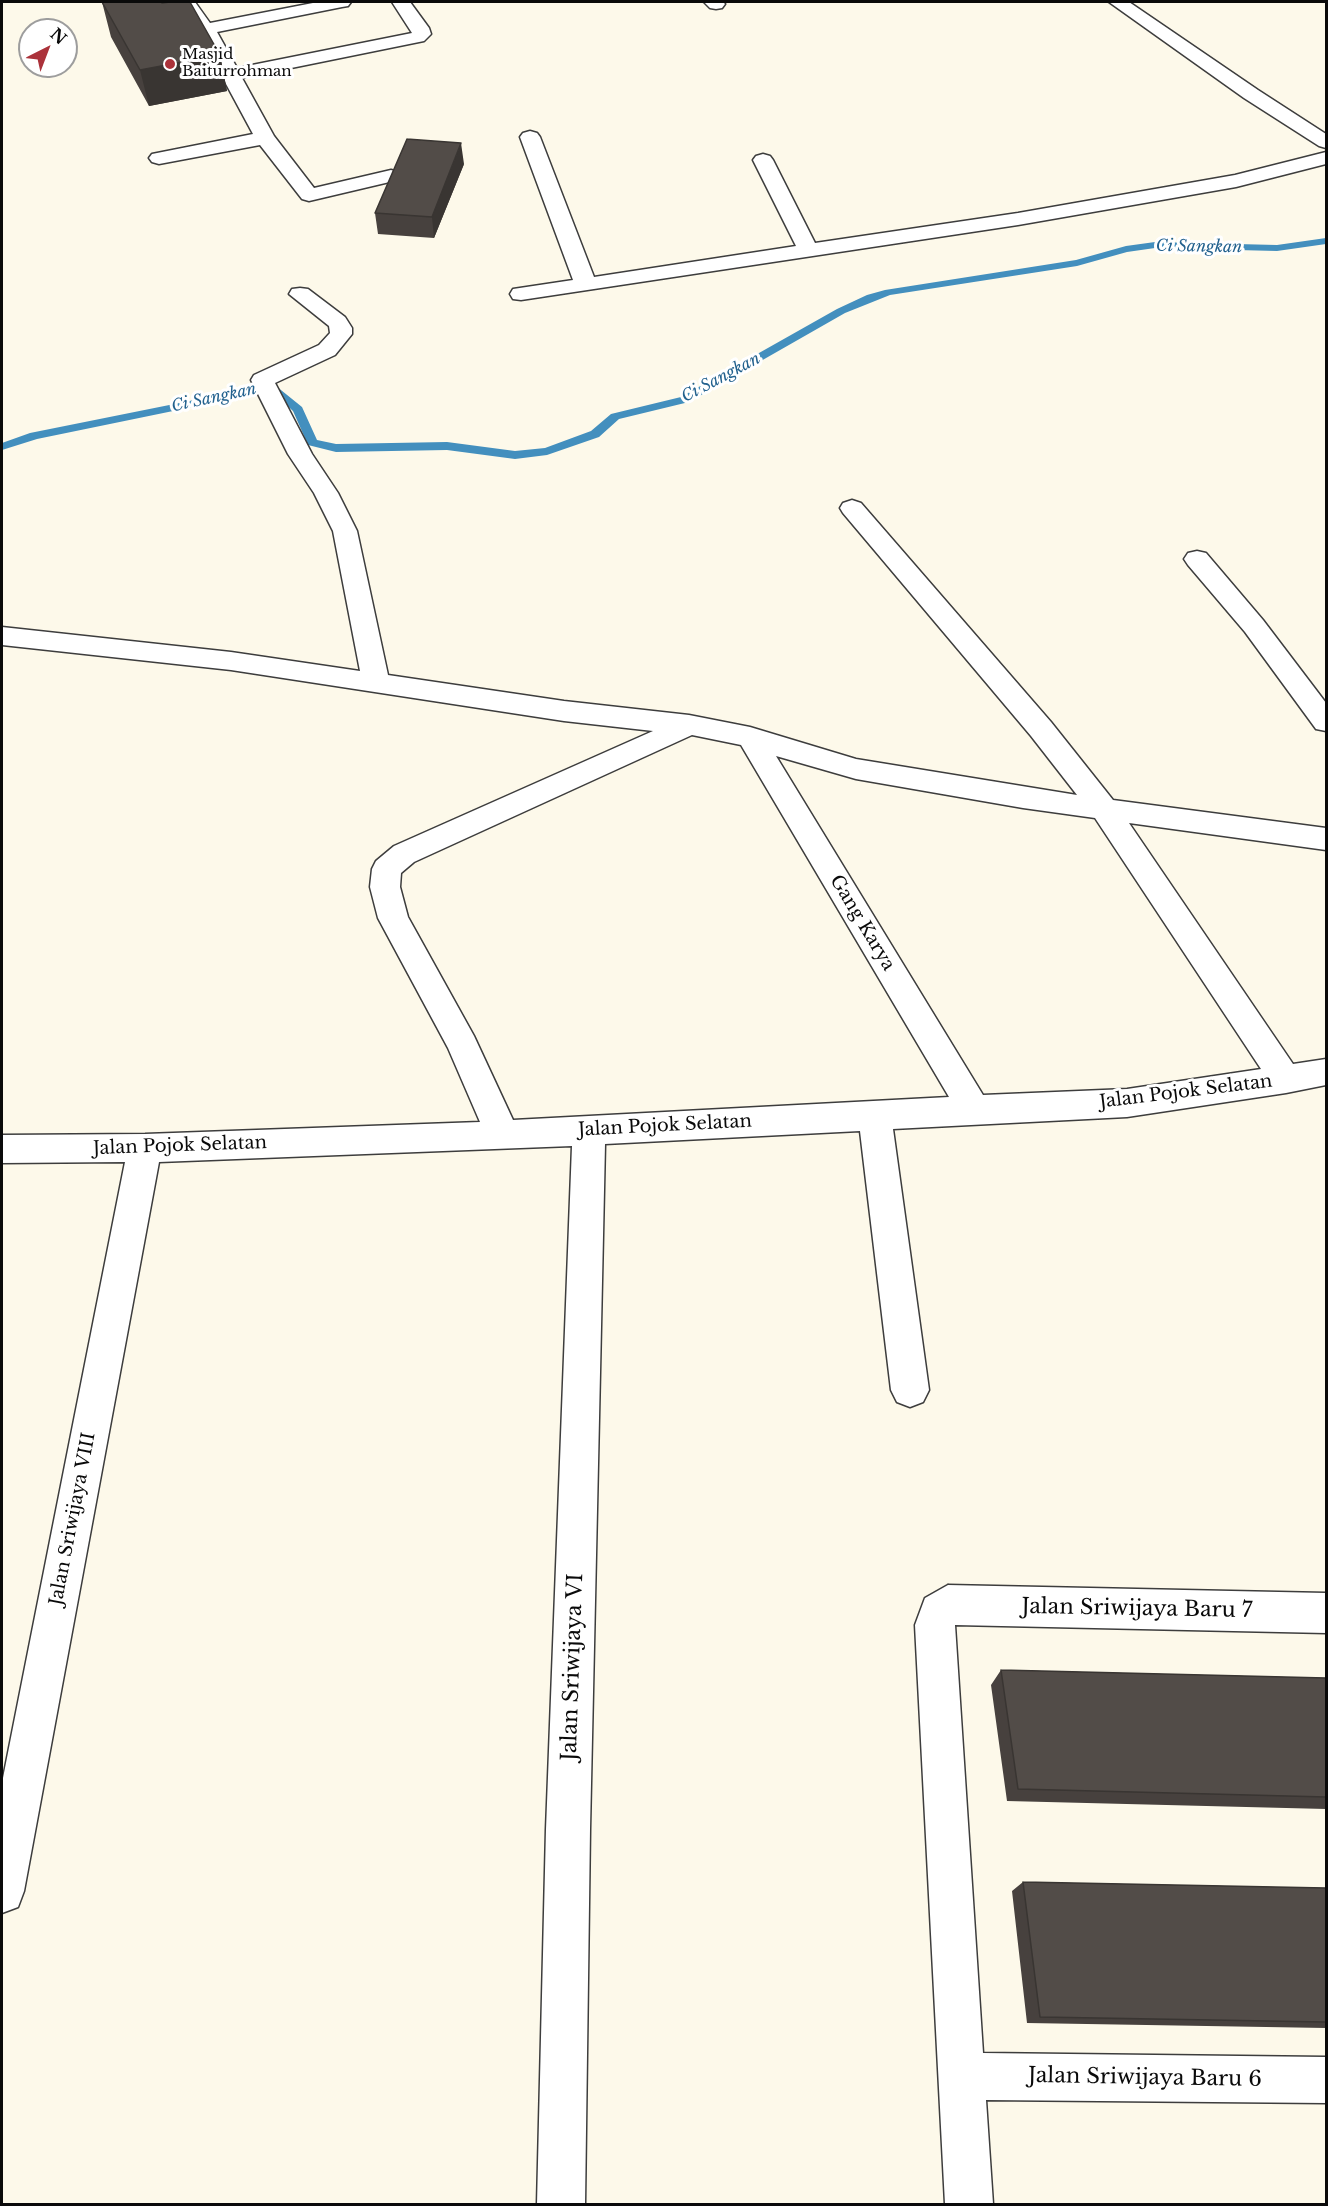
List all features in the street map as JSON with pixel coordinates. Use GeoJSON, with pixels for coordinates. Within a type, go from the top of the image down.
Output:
{"type":"FeatureCollection","features":[{"type":"Feature","properties":{"kind":"street"},"geometry":{"type":"LineString","coordinates":[[186,2],[206,29],[265,138],[309,195],[391,176]]}},
{"type":"Feature","properties":{"kind":"street"},"geometry":{"type":"LineString","coordinates":[[206,29],[342,2]]}},
{"type":"Feature","properties":{"kind":"street"},"geometry":{"type":"LineString","coordinates":[[231,75],[418,37],[422,34],[420,28],[401,2]]}},
{"type":"Feature","properties":{"kind":"street"},"geometry":{"type":"LineString","coordinates":[[1118,2],[1251,94],[1326,142]]}},
{"type":"Feature","properties":{"kind":"street"},"geometry":{"type":"LineString","coordinates":[[530,137],[585,282]]}},
{"type":"Feature","properties":{"kind":"street"},"geometry":{"type":"LineString","coordinates":[[159,158],[265,138]]}},
{"type":"Feature","properties":{"kind":"street"},"geometry":{"type":"LineString","coordinates":[[521,294],[585,282],[1018,219],[1224,183],[1326,158]]}},
{"type":"Feature","properties":{"kind":"street"},"geometry":{"type":"LineString","coordinates":[[763,160],[808,250]]}},
{"type":"Feature","properties":{"kind":"street"},"geometry":{"type":"LineString","coordinates":[[300,294],[337,322],[341,328],[341,334],[327,350],[267,389],[300,454],[326,494],[345,531],[376,684]]}},
{"type":"Feature","properties":{"kind":"street"},"geometry":{"type":"LineString","coordinates":[[852,508],[1041,729],[1104,809],[1286,1080]]}},
{"type":"Feature","properties":{"kind":"street"},"geometry":{"type":"LineString","coordinates":[[1197,559],[1261,635],[1326,722]]}},
{"type":"Feature","properties":{"kind":"street"},"geometry":{"type":"LineString","coordinates":[[2,636],[231,661],[564,711],[689,726],[750,737],[796,753],[856,769],[1023,798],[1326,839]]}},
{"type":"Feature","properties":{"kind":"street"},"geometry":{"type":"LineString","coordinates":[[503,1135],[463,1045],[393,918],[385,887],[387,869],[404,854],[689,726]]}},
{"type":"Feature","properties":{"kind":"street","name":"Gang Karya"},"geometry":{"type":"LineString","coordinates":[[750,737],[974,1109]]}},
{"type":"Feature","properties":{"kind":"street","name":"Jalan Pojok Selatan"},"geometry":{"type":"LineString","coordinates":[[2,1149],[146,1148],[503,1135],[974,1109],[1127,1103],[1326,1072]]}},
{"type":"Feature","properties":{"kind":"street"},"geometry":{"type":"LineString","coordinates":[[875,1116],[910,1390]]}},
{"type":"Feature","properties":{"kind":"street","name":"Jalan Sriwijaya VI"},"geometry":{"type":"LineString","coordinates":[[561,2205],[568,1828],[589,1130]]}},
{"type":"Feature","properties":{"kind":"street","name":"Jalan Sriwijaya VIII"},"geometry":{"type":"LineString","coordinates":[[2,1891],[146,1148]]}},
{"type":"Feature","properties":{"kind":"street","name":"Jalan Sriwijaya Baru 7"},"geometry":{"type":"LineString","coordinates":[[963,2076],[935,1624],[939,1612],[948,1605],[1326,1613]]}},
{"type":"Feature","properties":{"kind":"street"},"geometry":{"type":"LineString","coordinates":[[963,2076],[969,2205]]}},
{"type":"Feature","properties":{"kind":"street","name":"Jalan Sriwijaya Baru 6"},"geometry":{"type":"LineString","coordinates":[[963,2076],[1326,2080]]}},
{"type":"Feature","properties":{"kind":"building"},"geometry":{"type":"Polygon","coordinates":[[[102,2],[190,2],[220,55],[140,70],[102,2]]]}},
{"type":"Feature","properties":{"kind":"building"},"geometry":{"type":"Polygon","coordinates":[[[407,139],[461,143],[432,217],[375,213],[407,139]]]}},
{"type":"Feature","properties":{"kind":"building"},"geometry":{"type":"Polygon","coordinates":[[[1001,1670],[1326,1678],[1326,1797],[1018,1789],[1001,1670]]]}},
{"type":"Feature","properties":{"kind":"building"},"geometry":{"type":"Polygon","coordinates":[[[1023,1882],[1326,1888],[1326,2022],[1040,2017],[1023,1882]]]}},
{"type":"Feature","properties":{"kind":"waterway","name":"Ci Sangkan"},"geometry":{"type":"LineString","coordinates":[[2,447],[34,436],[246,393],[271,385],[298,409],[312,442],[336,448],[447,446],[515,455],[547,451],[595,434],[615,416],[685,400],[841,311],[871,297],[889,292],[1077,263],[1126,249],[1155,245],[1277,248],[1326,241]]}},
{"type":"Feature","properties":{"kind":"place","name":"Masjid Baiturrohman"},"geometry":{"type":"Point","coordinates":[170,64]}}]}
